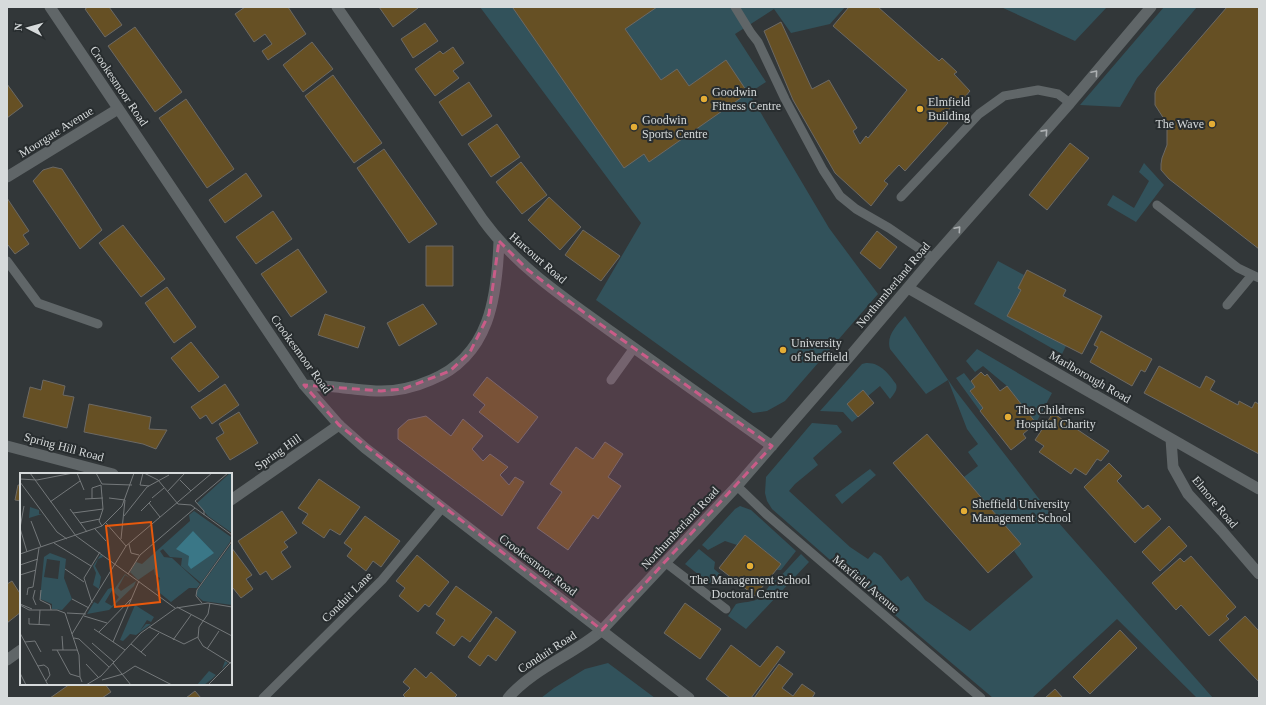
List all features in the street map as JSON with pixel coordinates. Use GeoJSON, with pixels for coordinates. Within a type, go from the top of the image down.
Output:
{"type":"FeatureCollection","features":[{"type":"Feature","properties":{"kind":"street","name":"Crookesmoor Road"},"geometry":{"type":"LineString","coordinates":[[50,7],[304,385],[339,425],[365,448],[689,698]]}},
{"type":"Feature","properties":{"kind":"street","name":"Harcourt Road"},"geometry":{"type":"LineString","coordinates":[[337,7],[483,220],[499,241],[536,276],[586,314],[772,446]]}},
{"type":"Feature","properties":{"kind":"street","name":"Northumberland Road"},"geometry":{"type":"LineString","coordinates":[[602,630],[737,486],[908,288],[932,258],[1070,103],[1151,7]]}},
{"type":"Feature","properties":{"kind":"street","name":"Moorgate Avenue"},"geometry":{"type":"LineString","coordinates":[[9,173],[118,108]]}},
{"type":"Feature","properties":{"kind":"street"},"geometry":{"type":"LineString","coordinates":[[304,385],[381,391],[403,389],[427,382],[450,371],[470,352],[478,339],[489,314],[494,299],[499,241]]}},
{"type":"Feature","properties":{"kind":"street","name":"Marlborough Road"},"geometry":{"type":"LineString","coordinates":[[908,288],[1259,489]]}},
{"type":"Feature","properties":{"kind":"street","name":"Spring Hill"},"geometry":{"type":"LineString","coordinates":[[232,499],[339,425]]}},
{"type":"Feature","properties":{"kind":"street","name":"Elmore Road"},"geometry":{"type":"LineString","coordinates":[[1171,439],[1173,467],[1188,494],[1259,574]]}},
{"type":"Feature","properties":{"kind":"street","name":"Spring Hill Road"},"geometry":{"type":"LineString","coordinates":[[7,446],[109,473]]}},
{"type":"Feature","properties":{"kind":"street","name":"Conduit Road"},"geometry":{"type":"LineString","coordinates":[[508,698],[516,689],[536,673],[592,640],[602,630]]}},
{"type":"Feature","properties":{"kind":"street"},"geometry":{"type":"LineString","coordinates":[[7,660],[20,651]]}},
{"type":"Feature","properties":{"kind":"lane"},"geometry":{"type":"LineString","coordinates":[[735,7],[758,42],[785,99],[823,170],[840,196],[856,209],[889,228],[932,258]]}},
{"type":"Feature","properties":{"kind":"lane"},"geometry":{"type":"LineString","coordinates":[[901,197],[980,114],[1004,96],[1038,90],[1058,94],[1070,103]]}},
{"type":"Feature","properties":{"kind":"lane"},"geometry":{"type":"LineString","coordinates":[[1157,205],[1238,268],[1256,276],[1227,305]]}},
{"type":"Feature","properties":{"kind":"lane"},"geometry":{"type":"LineString","coordinates":[[7,261],[38,303],[98,324]]}},
{"type":"Feature","properties":{"kind":"lane"},"geometry":{"type":"LineString","coordinates":[[611,380],[634,348]]}},
{"type":"Feature","properties":{"kind":"lane","name":"Maxfield Avenue"},"geometry":{"type":"LineString","coordinates":[[737,486],[766,514],[981,698]]}},
{"type":"Feature","properties":{"kind":"lane","name":"Conduit Lane"},"geometry":{"type":"LineString","coordinates":[[263,698],[382,580],[442,508]]}},
{"type":"Feature","properties":{"kind":"lane"},"geometry":{"type":"LineString","coordinates":[[666,563],[726,609]]}},
{"type":"Feature","properties":{"kind":"highlighted area"},"geometry":{"type":"Polygon","coordinates":[[[499,241],[528,270],[586,314],[772,446],[602,630],[339,425],[304,385],[381,391],[403,389],[450,371],[470,352],[489,314],[499,241]]]}},
{"type":"Feature","properties":{"kind":"shaded area"},"geometry":{"type":"Polygon","coordinates":[[[480,7],[845,7],[830,24],[791,33],[774,9],[735,34],[766,82],[749,93],[829,228],[878,294],[785,401],[767,411],[753,413],[596,300],[641,223],[480,7]]]}},
{"type":"Feature","properties":{"kind":"shaded area"},"geometry":{"type":"Polygon","coordinates":[[[1001,7],[1107,7],[1075,41],[1001,7]]]}},
{"type":"Feature","properties":{"kind":"shaded area"},"geometry":{"type":"Polygon","coordinates":[[[1164,7],[1197,7],[1137,78],[1120,107],[1080,105],[1164,7]]]}},
{"type":"Feature","properties":{"kind":"shaded area"},"geometry":{"type":"Polygon","coordinates":[[[1144,163],[1164,185],[1136,222],[1107,205],[1113,195],[1134,208],[1149,181],[1139,172],[1144,163]]]}},
{"type":"Feature","properties":{"kind":"shaded area"},"geometry":{"type":"Polygon","coordinates":[[[998,261],[1024,275],[1018,288],[1021,290],[1008,316],[1066,346],[1062,354],[974,304],[998,261]]]}},
{"type":"Feature","properties":{"kind":"shaded area"},"geometry":{"type":"Polygon","coordinates":[[[905,316],[955,390],[1050,513],[1213,698],[1197,698],[1117,619],[1032,698],[993,698],[772,509],[767,501],[765,493],[766,477],[812,423],[837,425],[842,432],[813,458],[818,465],[795,484],[789,491],[850,547],[868,559],[874,552],[881,556],[901,581],[908,576],[925,600],[970,631],[1033,577],[1014,551],[1021,544],[964,477],[978,466],[968,452],[978,444],[967,429],[948,380],[926,394],[890,349],[889,340],[891,335],[895,327],[905,316]]]}},
{"type":"Feature","properties":{"kind":"shaded area"},"geometry":{"type":"Polygon","coordinates":[[[977,349],[1052,393],[1036,423],[1007,386],[983,366],[975,372],[966,361],[977,349]]]}},
{"type":"Feature","properties":{"kind":"shaded area"},"geometry":{"type":"Polygon","coordinates":[[[862,364],[876,364],[884,369],[896,384],[896,390],[890,399],[880,386],[868,396],[863,391],[847,404],[858,417],[852,422],[843,412],[820,411],[862,364]]]}},
{"type":"Feature","properties":{"kind":"shaded area"},"geometry":{"type":"Polygon","coordinates":[[[964,373],[975,387],[970,392],[983,408],[980,411],[956,378],[964,373]]]}},
{"type":"Feature","properties":{"kind":"shaded area"},"geometry":{"type":"Polygon","coordinates":[[[870,469],[876,475],[842,504],[835,495],[870,469]]]}},
{"type":"Feature","properties":{"kind":"shaded area"},"geometry":{"type":"Polygon","coordinates":[[[740,506],[751,510],[796,551],[781,570],[775,570],[780,563],[745,535],[737,545],[725,541],[708,550],[702,545],[735,509],[740,506]]]}},
{"type":"Feature","properties":{"kind":"shaded area"},"geometry":{"type":"Polygon","coordinates":[[[699,549],[715,562],[714,569],[720,574],[712,585],[685,564],[699,549]]]}},
{"type":"Feature","properties":{"kind":"shaded area"},"geometry":{"type":"Polygon","coordinates":[[[801,554],[809,562],[746,629],[728,616],[736,604],[753,601],[761,597],[772,583],[778,579],[801,554]]]}},
{"type":"Feature","properties":{"kind":"shaded area"},"geometry":{"type":"Polygon","coordinates":[[[608,663],[655,698],[541,698],[585,669],[608,663]]]}},
{"type":"Feature","properties":{"kind":"building"},"geometry":{"type":"Polygon","coordinates":[[[88,7],[109,7],[122,25],[105,37],[85,9],[88,7]]]}},
{"type":"Feature","properties":{"kind":"building"},"geometry":{"type":"Polygon","coordinates":[[[245,7],[288,7],[306,34],[268,60],[262,51],[272,44],[265,34],[254,42],[235,14],[245,7]]]}},
{"type":"Feature","properties":{"kind":"building"},"geometry":{"type":"Polygon","coordinates":[[[379,7],[417,7],[418,8],[393,27],[379,7]]]}},
{"type":"Feature","properties":{"kind":"building"},"geometry":{"type":"Polygon","coordinates":[[[657,7],[625,29],[661,80],[677,69],[689,86],[726,60],[748,93],[649,162],[644,154],[624,168],[513,8],[657,7]]]}},
{"type":"Feature","properties":{"kind":"building","name":"Elmfield Building"},"geometry":{"type":"Polygon","coordinates":[[[849,7],[878,7],[939,61],[942,58],[957,72],[954,74],[970,91],[958,105],[955,102],[943,117],[948,123],[905,171],[899,165],[884,181],[888,184],[871,206],[835,173],[793,100],[764,31],[781,22],[812,89],[829,80],[857,128],[853,131],[860,144],[866,136],[868,138],[907,90],[833,26],[849,7]]]}},
{"type":"Feature","properties":{"kind":"building","name":"The Wave"},"geometry":{"type":"Polygon","coordinates":[[[1227,7],[1259,7],[1259,249],[1169,179],[1161,170],[1162,158],[1167,145],[1167,128],[1164,119],[1155,105],[1155,93],[1157,88],[1227,7]]]}},
{"type":"Feature","properties":{"kind":"building"},"geometry":{"type":"Polygon","coordinates":[[[425,23],[438,41],[413,58],[401,39],[425,23]]]}},
{"type":"Feature","properties":{"kind":"building"},"geometry":{"type":"Polygon","coordinates":[[[135,27],[182,92],[155,112],[108,46],[135,27]]]}},
{"type":"Feature","properties":{"kind":"building"},"geometry":{"type":"Polygon","coordinates":[[[312,42],[333,69],[303,92],[283,65],[312,42]]]}},
{"type":"Feature","properties":{"kind":"building"},"geometry":{"type":"Polygon","coordinates":[[[453,47],[464,63],[453,71],[459,78],[435,96],[415,69],[440,51],[443,54],[453,47]]]}},
{"type":"Feature","properties":{"kind":"building"},"geometry":{"type":"Polygon","coordinates":[[[333,75],[382,143],[354,163],[305,96],[333,75]]]}},
{"type":"Feature","properties":{"kind":"building"},"geometry":{"type":"Polygon","coordinates":[[[469,82],[492,116],[462,136],[439,102],[469,82]]]}},
{"type":"Feature","properties":{"kind":"building"},"geometry":{"type":"Polygon","coordinates":[[[7,84],[23,106],[7,118],[7,84]]]}},
{"type":"Feature","properties":{"kind":"building"},"geometry":{"type":"Polygon","coordinates":[[[186,99],[234,169],[207,188],[159,118],[186,99]]]}},
{"type":"Feature","properties":{"kind":"building"},"geometry":{"type":"Polygon","coordinates":[[[497,124],[520,157],[491,177],[468,144],[497,124]]]}},
{"type":"Feature","properties":{"kind":"building"},"geometry":{"type":"Polygon","coordinates":[[[1070,143],[1089,158],[1047,210],[1029,195],[1070,143]]]}},
{"type":"Feature","properties":{"kind":"building"},"geometry":{"type":"Polygon","coordinates":[[[384,149],[437,224],[409,243],[357,168],[384,149]]]}},
{"type":"Feature","properties":{"kind":"building"},"geometry":{"type":"Polygon","coordinates":[[[521,162],[547,195],[522,214],[496,182],[521,162]]]}},
{"type":"Feature","properties":{"kind":"building"},"geometry":{"type":"Polygon","coordinates":[[[53,167],[62,169],[102,230],[80,249],[33,181],[43,170],[53,167]]]}},
{"type":"Feature","properties":{"kind":"building"},"geometry":{"type":"Polygon","coordinates":[[[246,173],[262,196],[225,223],[209,200],[246,173]]]}},
{"type":"Feature","properties":{"kind":"building"},"geometry":{"type":"Polygon","coordinates":[[[549,197],[581,227],[560,250],[528,220],[549,197]]]}},
{"type":"Feature","properties":{"kind":"building"},"geometry":{"type":"Polygon","coordinates":[[[7,198],[29,231],[23,235],[29,244],[15,254],[8,245],[7,246],[7,198]]]}},
{"type":"Feature","properties":{"kind":"building"},"geometry":{"type":"Polygon","coordinates":[[[273,211],[292,239],[256,264],[236,237],[273,211]]]}},
{"type":"Feature","properties":{"kind":"building"},"geometry":{"type":"Polygon","coordinates":[[[123,225],[165,279],[141,297],[99,243],[123,225]]]}},
{"type":"Feature","properties":{"kind":"building"},"geometry":{"type":"Polygon","coordinates":[[[583,230],[620,256],[601,281],[565,255],[583,230]]]}},
{"type":"Feature","properties":{"kind":"building"},"geometry":{"type":"Polygon","coordinates":[[[877,231],[897,247],[880,269],[860,253],[877,231]]]}},
{"type":"Feature","properties":{"kind":"building"},"geometry":{"type":"Polygon","coordinates":[[[426,246],[453,246],[453,286],[426,286],[426,246]]]}},
{"type":"Feature","properties":{"kind":"building"},"geometry":{"type":"Polygon","coordinates":[[[298,249],[327,292],[291,317],[261,274],[298,249]]]}},
{"type":"Feature","properties":{"kind":"building"},"geometry":{"type":"Polygon","coordinates":[[[1027,270],[1066,290],[1063,296],[1102,316],[1082,354],[1007,316],[1021,290],[1018,288],[1027,270]]]}},
{"type":"Feature","properties":{"kind":"building"},"geometry":{"type":"Polygon","coordinates":[[[167,287],[196,327],[174,343],[145,303],[167,287]]]}},
{"type":"Feature","properties":{"kind":"building"},"geometry":{"type":"Polygon","coordinates":[[[423,304],[437,324],[399,346],[387,323],[423,304]]]}},
{"type":"Feature","properties":{"kind":"building"},"geometry":{"type":"Polygon","coordinates":[[[325,314],[365,327],[358,348],[318,335],[325,314]]]}},
{"type":"Feature","properties":{"kind":"building"},"geometry":{"type":"Polygon","coordinates":[[[1101,331],[1152,359],[1145,372],[1141,370],[1132,386],[1090,362],[1098,347],[1094,345],[1101,331]]]}},
{"type":"Feature","properties":{"kind":"building"},"geometry":{"type":"Polygon","coordinates":[[[191,342],[219,377],[199,392],[171,358],[191,342]]]}},
{"type":"Feature","properties":{"kind":"building"},"geometry":{"type":"Polygon","coordinates":[[[1159,366],[1200,388],[1206,376],[1215,381],[1210,390],[1238,405],[1239,401],[1252,408],[1255,402],[1259,404],[1259,454],[1144,393],[1159,366]]]}},
{"type":"Feature","properties":{"kind":"building","name":"The Childrens Hospital Charity"},"geometry":{"type":"Polygon","coordinates":[[[981,372],[985,376],[987,374],[1000,391],[1007,386],[1036,423],[1023,434],[1026,438],[1011,450],[980,411],[983,408],[970,391],[975,387],[971,381],[981,372]]]}},
{"type":"Feature","properties":{"kind":"building"},"geometry":{"type":"Polygon","coordinates":[[[487,377],[538,417],[518,443],[479,412],[485,405],[473,395],[487,377]]]}},
{"type":"Feature","properties":{"kind":"building"},"geometry":{"type":"Polygon","coordinates":[[[43,380],[65,386],[63,395],[74,397],[67,428],[23,417],[30,387],[41,390],[43,380]]]}},
{"type":"Feature","properties":{"kind":"building"},"geometry":{"type":"Polygon","coordinates":[[[225,384],[239,405],[212,424],[206,415],[200,419],[191,407],[225,384]]]}},
{"type":"Feature","properties":{"kind":"building"},"geometry":{"type":"Polygon","coordinates":[[[863,390],[874,403],[858,417],[847,404],[863,390]]]}},
{"type":"Feature","properties":{"kind":"building"},"geometry":{"type":"Polygon","coordinates":[[[89,404],[151,417],[149,429],[167,430],[156,449],[143,444],[84,432],[89,404]]]}},
{"type":"Feature","properties":{"kind":"building"},"geometry":{"type":"Polygon","coordinates":[[[239,412],[258,443],[230,460],[216,438],[224,433],[219,424],[239,412]]]}},
{"type":"Feature","properties":{"kind":"building"},"geometry":{"type":"Polygon","coordinates":[[[1053,413],[1109,451],[1101,461],[1097,459],[1086,475],[1075,468],[1071,474],[1039,452],[1044,446],[1035,440],[1053,413]]]}},
{"type":"Feature","properties":{"kind":"building"},"geometry":{"type":"Polygon","coordinates":[[[426,416],[451,436],[463,419],[483,436],[472,449],[483,461],[490,454],[508,467],[500,475],[509,485],[515,477],[524,482],[502,516],[398,439],[398,429],[408,420],[426,416]]]}},
{"type":"Feature","properties":{"kind":"building","name":"Sheffield University Management School"},"geometry":{"type":"Polygon","coordinates":[[[927,434],[1021,544],[988,573],[893,463],[927,434]]]}},
{"type":"Feature","properties":{"kind":"building"},"geometry":{"type":"Polygon","coordinates":[[[605,442],[623,454],[608,477],[621,486],[598,519],[593,515],[568,550],[537,528],[562,492],[550,484],[576,447],[593,459],[605,442]]]}},
{"type":"Feature","properties":{"kind":"building"},"geometry":{"type":"Polygon","coordinates":[[[1109,463],[1122,476],[1117,481],[1143,509],[1148,505],[1161,519],[1135,543],[1084,487],[1109,463]]]}},
{"type":"Feature","properties":{"kind":"building"},"geometry":{"type":"Polygon","coordinates":[[[319,479],[360,507],[340,535],[330,529],[324,538],[302,523],[308,514],[298,508],[319,479]]]}},
{"type":"Feature","properties":{"kind":"building"},"geometry":{"type":"Polygon","coordinates":[[[18,485],[20,485],[20,501],[15,500],[18,485]]]}},
{"type":"Feature","properties":{"kind":"building"},"geometry":{"type":"Polygon","coordinates":[[[282,511],[297,533],[284,542],[288,547],[281,552],[291,567],[272,580],[266,571],[260,575],[238,541],[282,511]]]}},
{"type":"Feature","properties":{"kind":"building"},"geometry":{"type":"Polygon","coordinates":[[[365,516],[400,541],[381,567],[373,561],[366,571],[347,556],[352,549],[344,543],[365,516]]]}},
{"type":"Feature","properties":{"kind":"building"},"geometry":{"type":"Polygon","coordinates":[[[1169,526],[1187,546],[1160,571],[1142,552],[1169,526]]]}},
{"type":"Feature","properties":{"kind":"building","name":"The Management School Doctoral Centre"},"geometry":{"type":"Polygon","coordinates":[[[745,535],[781,564],[755,596],[719,568],[745,535]]]}},
{"type":"Feature","properties":{"kind":"building"},"geometry":{"type":"Polygon","coordinates":[[[232,548],[252,575],[246,579],[253,589],[241,598],[233,588],[232,548]]]}},
{"type":"Feature","properties":{"kind":"building"},"geometry":{"type":"Polygon","coordinates":[[[417,555],[449,582],[429,607],[425,604],[418,612],[399,596],[405,588],[396,581],[417,555]]]}},
{"type":"Feature","properties":{"kind":"building"},"geometry":{"type":"Polygon","coordinates":[[[1191,556],[1236,607],[1226,616],[1229,619],[1209,636],[1181,605],[1176,610],[1152,583],[1180,558],[1184,562],[1191,556]]]}},
{"type":"Feature","properties":{"kind":"building"},"geometry":{"type":"Polygon","coordinates":[[[12,581],[20,593],[20,613],[7,623],[7,584],[12,581]]]}},
{"type":"Feature","properties":{"kind":"building"},"geometry":{"type":"Polygon","coordinates":[[[456,586],[492,612],[470,642],[462,636],[454,646],[436,633],[445,620],[436,614],[456,586]]]}},
{"type":"Feature","properties":{"kind":"building"},"geometry":{"type":"Polygon","coordinates":[[[685,603],[721,629],[700,659],[664,633],[685,603]]]}},
{"type":"Feature","properties":{"kind":"building"},"geometry":{"type":"Polygon","coordinates":[[[1245,616],[1259,631],[1258,681],[1219,640],[1245,616]]]}},
{"type":"Feature","properties":{"kind":"building"},"geometry":{"type":"Polygon","coordinates":[[[496,617],[516,632],[496,661],[488,655],[480,666],[468,657],[496,617]]]}},
{"type":"Feature","properties":{"kind":"building"},"geometry":{"type":"Polygon","coordinates":[[[1120,630],[1137,648],[1090,694],[1073,677],[1120,630]]]}},
{"type":"Feature","properties":{"kind":"building"},"geometry":{"type":"Polygon","coordinates":[[[731,645],[760,667],[777,646],[785,652],[751,698],[730,698],[706,679],[731,645]]]}},
{"type":"Feature","properties":{"kind":"building"},"geometry":{"type":"Polygon","coordinates":[[[779,664],[793,674],[782,688],[793,696],[802,684],[815,693],[812,698],[754,698],[779,664]]]}},
{"type":"Feature","properties":{"kind":"building"},"geometry":{"type":"Polygon","coordinates":[[[415,668],[426,678],[431,672],[457,695],[454,698],[406,698],[403,695],[410,688],[403,682],[415,668]]]}},
{"type":"Feature","properties":{"kind":"building"},"geometry":{"type":"Polygon","coordinates":[[[69,685],[106,685],[111,692],[102,698],[50,698],[69,685]]]}},
{"type":"Feature","properties":{"kind":"building"},"geometry":{"type":"Polygon","coordinates":[[[1055,689],[1063,698],[1045,698],[1055,689]]]}},
{"type":"Feature","properties":{"kind":"building"},"geometry":{"type":"Polygon","coordinates":[[[195,691],[201,698],[186,698],[195,691]]]}},
{"type":"Feature","properties":{"kind":"place","name":"Goodwin Fitness Centre"},"geometry":{"type":"Point","coordinates":[704,99]}},
{"type":"Feature","properties":{"kind":"place","name":"Elmfield Building"},"geometry":{"type":"Point","coordinates":[920,109]}},
{"type":"Feature","properties":{"kind":"place","name":"The Wave"},"geometry":{"type":"Point","coordinates":[1212,124]}},
{"type":"Feature","properties":{"kind":"place","name":"Goodwin Sports Centre"},"geometry":{"type":"Point","coordinates":[634,127]}},
{"type":"Feature","properties":{"kind":"place","name":"University of Sheffield"},"geometry":{"type":"Point","coordinates":[783,350]}},
{"type":"Feature","properties":{"kind":"place","name":"The Childrens Hospital Charity"},"geometry":{"type":"Point","coordinates":[1008,417]}},
{"type":"Feature","properties":{"kind":"place","name":"Sheffield University Management School"},"geometry":{"type":"Point","coordinates":[964,511]}},
{"type":"Feature","properties":{"kind":"place","name":"The Management School Doctoral Centre"},"geometry":{"type":"Point","coordinates":[750,566]}}]}
